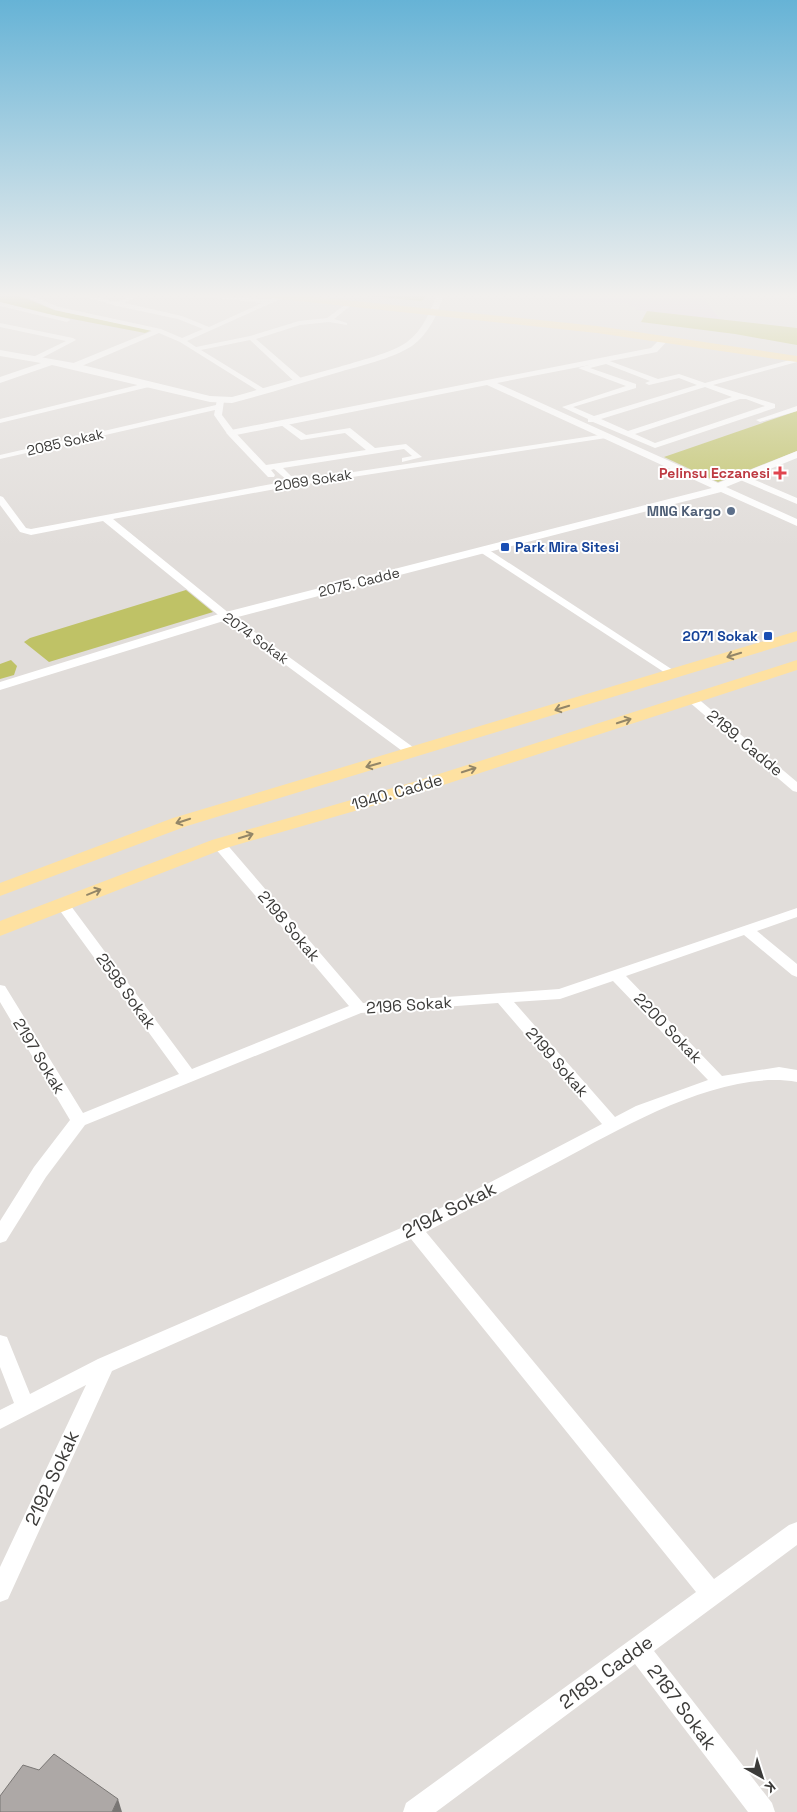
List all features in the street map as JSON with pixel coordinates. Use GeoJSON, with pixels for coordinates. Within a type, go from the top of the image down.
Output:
{"type":"FeatureCollection","features":[{"type":"Feature","properties":{"kind":"main road","name":"1940. Cadde"},"geometry":{"type":"LineString","coordinates":[[0,890],[180,822],[797,636]]}},
{"type":"Feature","properties":{"kind":"main road","name":"1940. Cadde"},"geometry":{"type":"LineString","coordinates":[[0,929],[219,844],[424,784],[797,665]]}},
{"type":"Feature","properties":{"kind":"street"},"geometry":{"type":"LineString","coordinates":[[127,379],[219,404],[307,379]]}},
{"type":"Feature","properties":{"kind":"street"},"geometry":{"type":"LineString","coordinates":[[241,379],[263,392]]}},
{"type":"Feature","properties":{"kind":"street"},"geometry":{"type":"LineString","coordinates":[[231,433],[507,379]]}},
{"type":"Feature","properties":{"kind":"street"},"geometry":{"type":"LineString","coordinates":[[612,379],[633,386]]}},
{"type":"Feature","properties":{"kind":"street"},"geometry":{"type":"LineString","coordinates":[[651,379],[658,381]]}},
{"type":"Feature","properties":{"kind":"street"},"geometry":{"type":"LineString","coordinates":[[628,434],[739,397],[747,397],[772,406],[655,446],[566,407],[633,386],[668,379]]}},
{"type":"Feature","properties":{"kind":"street"},"geometry":{"type":"LineString","coordinates":[[686,379],[739,397]]}},
{"type":"Feature","properties":{"kind":"street"},"geometry":{"type":"LineString","coordinates":[[579,424],[728,379]]}},
{"type":"Feature","properties":{"kind":"street"},"geometry":{"type":"LineString","coordinates":[[489,382],[797,523]]}},
{"type":"Feature","properties":{"kind":"street"},"geometry":{"type":"LineString","coordinates":[[0,421],[150,384]]}},
{"type":"Feature","properties":{"kind":"street"},"geometry":{"type":"LineString","coordinates":[[219,404],[218,416],[231,433],[281,485]]}},
{"type":"Feature","properties":{"kind":"street","name":"2085 Sokak"},"geometry":{"type":"LineString","coordinates":[[0,457],[219,404]]}},
{"type":"Feature","properties":{"kind":"street"},"geometry":{"type":"LineString","coordinates":[[649,455],[797,408]]}},
{"type":"Feature","properties":{"kind":"street"},"geometry":{"type":"LineString","coordinates":[[284,422],[304,438],[347,430],[373,451]]}},
{"type":"Feature","properties":{"kind":"street","name":"2069 Sokak"},"geometry":{"type":"LineString","coordinates":[[0,499],[23,530],[31,532],[281,485],[606,436]]}},
{"type":"Feature","properties":{"kind":"street"},"geometry":{"type":"LineString","coordinates":[[265,468],[276,466],[406,446],[418,458],[289,479],[276,466]]}},
{"type":"Feature","properties":{"kind":"street","name":"2075. Cadde"},"geometry":{"type":"LineString","coordinates":[[0,686],[226,616],[719,488],[740,477],[797,454]]}},
{"type":"Feature","properties":{"kind":"street"},"geometry":{"type":"LineString","coordinates":[[740,477],[797,501]]}},
{"type":"Feature","properties":{"kind":"street","name":"2074 Sokak"},"geometry":{"type":"LineString","coordinates":[[104,517],[226,616],[414,753]]}},
{"type":"Feature","properties":{"kind":"street"},"geometry":{"type":"LineString","coordinates":[[483,550],[674,674]]}},
{"type":"Feature","properties":{"kind":"street","name":"2189. Cadde"},"geometry":{"type":"LineString","coordinates":[[692,699],[797,788]]}},
{"type":"Feature","properties":{"kind":"street","name":"2198 Sokak"},"geometry":{"type":"LineString","coordinates":[[219,844],[359,1008]]}},
{"type":"Feature","properties":{"kind":"street","name":"2598 Sokak"},"geometry":{"type":"LineString","coordinates":[[62,905],[189,1077]]}},
{"type":"Feature","properties":{"kind":"street","name":"2196 Sokak"},"geometry":{"type":"LineString","coordinates":[[79,1121],[359,1008],[560,994],[797,912]]}},
{"type":"Feature","properties":{"kind":"street"},"geometry":{"type":"LineString","coordinates":[[747,930],[797,972]]}},
{"type":"Feature","properties":{"kind":"street","name":"2200 Sokak"},"geometry":{"type":"LineString","coordinates":[[616,975],[720,1082]]}},
{"type":"Feature","properties":{"kind":"street","name":"2197 Sokak"},"geometry":{"type":"LineString","coordinates":[[0,990],[79,1121]]}},
{"type":"Feature","properties":{"kind":"street","name":"2199 Sokak"},"geometry":{"type":"LineString","coordinates":[[502,998],[612,1126]]}},
{"type":"Feature","properties":{"kind":"street","name":"2194 Sokak"},"geometry":{"type":"LineString","coordinates":[[0,1420],[105,1366],[414,1230],[642,1110],[720,1082],[778,1073],[797,1076]]}},
{"type":"Feature","properties":{"kind":"street"},"geometry":{"type":"LineString","coordinates":[[0,1236],[40,1172],[79,1121]]}},
{"type":"Feature","properties":{"kind":"street"},"geometry":{"type":"LineString","coordinates":[[414,1230],[712,1594]]}},
{"type":"Feature","properties":{"kind":"street"},"geometry":{"type":"LineString","coordinates":[[0,1343],[25,1406]]}},
{"type":"Feature","properties":{"kind":"street","name":"2192 Sokak"},"geometry":{"type":"LineString","coordinates":[[0,1591],[105,1366]]}},
{"type":"Feature","properties":{"kind":"street","name":"2189. Cadde"},"geometry":{"type":"LineString","coordinates":[[418,1811],[797,1532]]}},
{"type":"Feature","properties":{"kind":"street","name":"2187 Sokak"},"geometry":{"type":"LineString","coordinates":[[638,1649],[763,1812]]}},
{"type":"Feature","properties":{"kind":"green space"},"geometry":{"type":"Polygon","coordinates":[[[797,411],[797,451],[718,482],[664,457],[797,411]]]}},
{"type":"Feature","properties":{"kind":"green space"},"geometry":{"type":"Polygon","coordinates":[[[186,590],[213,612],[49,662],[24,642],[30,638],[186,590]]]}},
{"type":"Feature","properties":{"kind":"green space"},"geometry":{"type":"Polygon","coordinates":[[[11,660],[17,666],[14,675],[0,679],[0,664],[11,660]]]}},
{"type":"Feature","properties":{"kind":"building"},"geometry":{"type":"Polygon","coordinates":[[[54,1754],[118,1799],[112,1812],[0,1812],[0,1796],[23,1765],[39,1770],[54,1754]]]}},
{"type":"Feature","properties":{"kind":"place","name":"Pelinsu Eczanesi"},"geometry":{"type":"Point","coordinates":[780,473]}},
{"type":"Feature","properties":{"kind":"place","name":"MNG Kargo"},"geometry":{"type":"Point","coordinates":[731,511]}},
{"type":"Feature","properties":{"kind":"place","name":"Park Mira Sitesi"},"geometry":{"type":"Point","coordinates":[505,547]}},
{"type":"Feature","properties":{"kind":"place","name":"2071 Sokak"},"geometry":{"type":"Point","coordinates":[768,636]}}]}
